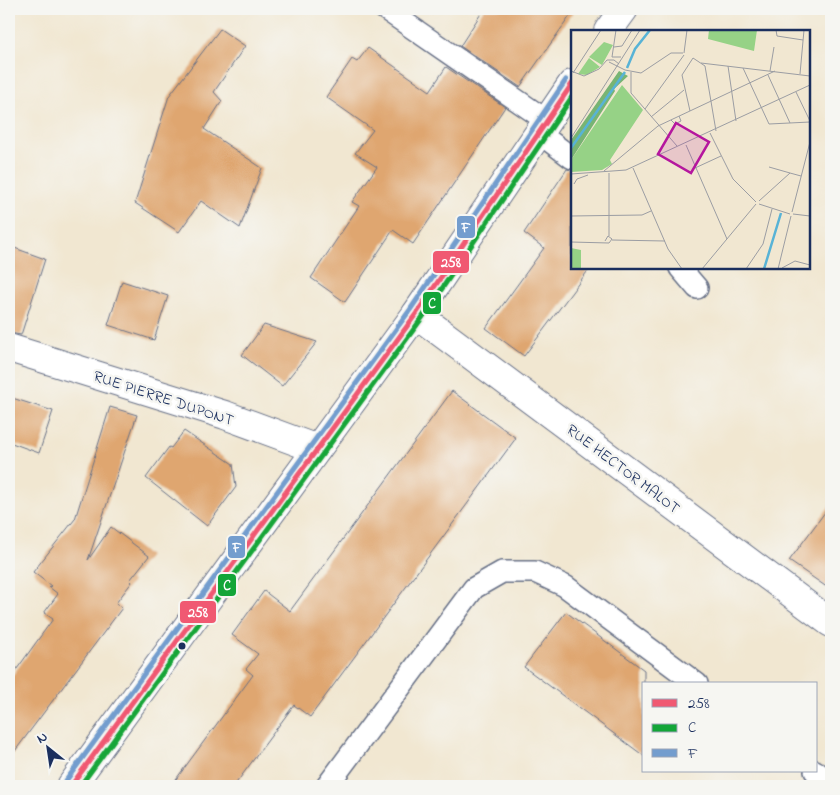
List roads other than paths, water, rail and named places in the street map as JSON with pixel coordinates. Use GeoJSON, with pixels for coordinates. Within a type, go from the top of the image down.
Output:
{"type":"FeatureCollection","features":[{"type":"Feature","properties":{"kind":"main road"},"geometry":{"type":"LineString","coordinates":[[609,30],[624,9]]}},
{"type":"Feature","properties":{"kind":"main road"},"geometry":{"type":"LineString","coordinates":[[71,786],[416,314],[571,85]]}},
{"type":"Feature","properties":{"kind":"main road","name":"RUE HECTOR MALOT"},"geometry":{"type":"LineString","coordinates":[[416,314],[831,623]]}},
{"type":"Feature","properties":{"kind":"main road","name":"RUE PIERRE DUPONT"},"geometry":{"type":"LineString","coordinates":[[9,348],[225,416],[318,449]]}},
{"type":"Feature","properties":{"kind":"lane"},"geometry":{"type":"LineString","coordinates":[[385,9],[543,127],[571,157]]}},
{"type":"Feature","properties":{"kind":"lane"},"geometry":{"type":"LineString","coordinates":[[681,269],[697,288]]}},
{"type":"Feature","properties":{"kind":"lane"},"geometry":{"type":"LineString","coordinates":[[327,786],[474,588],[502,572],[535,572],[565,586],[694,682]]}},
{"type":"Feature","properties":{"kind":"lane"},"geometry":{"type":"LineString","coordinates":[[816,772],[831,783]]}}]}
